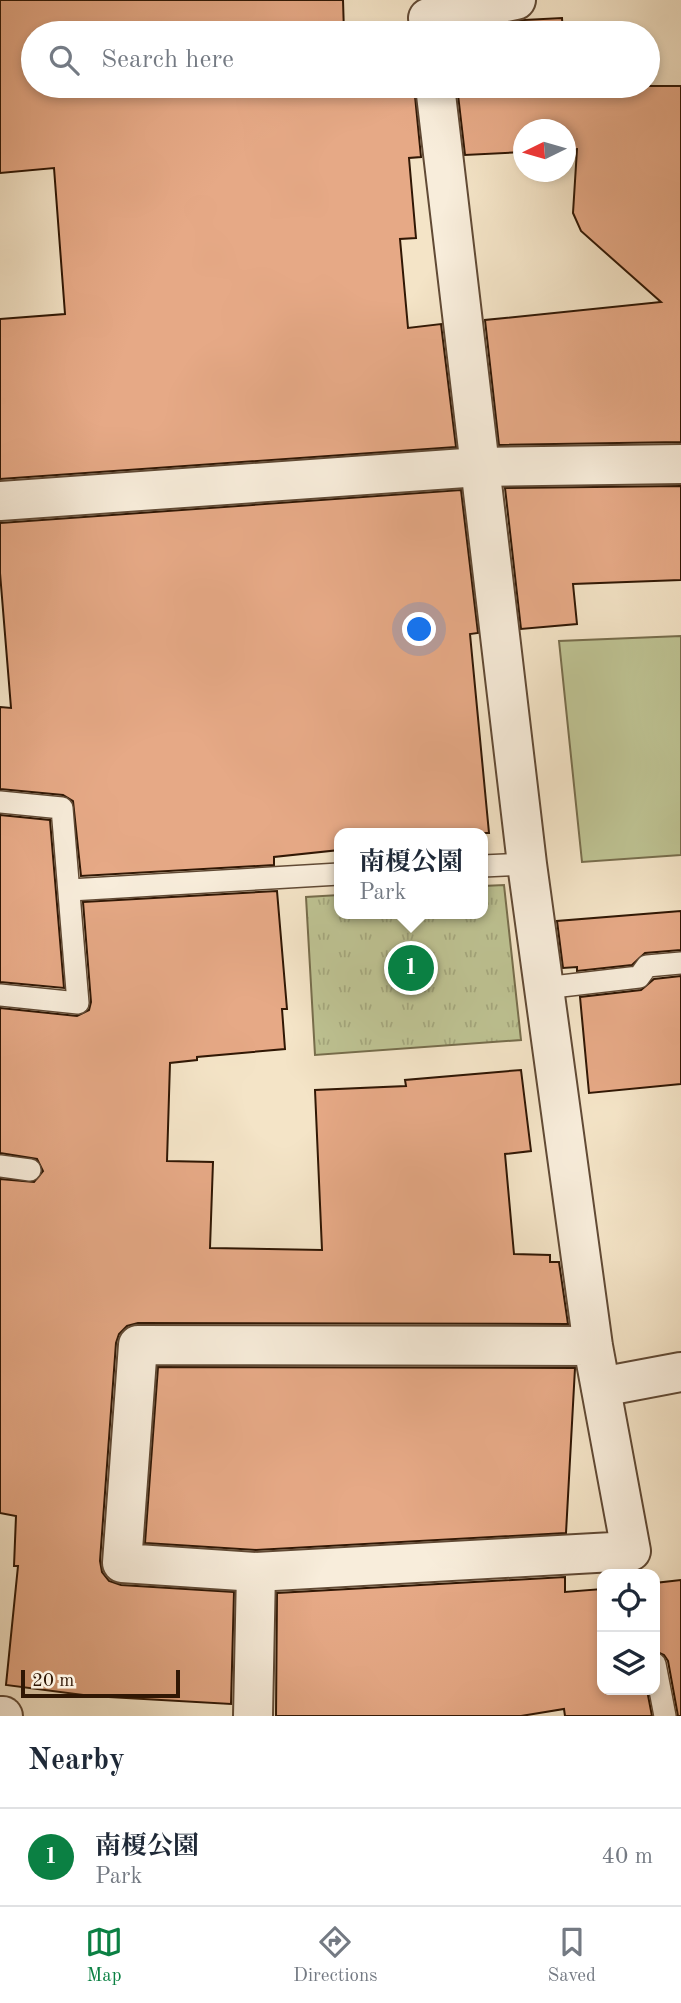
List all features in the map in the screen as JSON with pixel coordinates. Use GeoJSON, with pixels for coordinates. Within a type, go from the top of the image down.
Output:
{"type":"FeatureCollection","features":[{"type":"Feature","properties":{"kind":"street"},"geometry":{"type":"LineString","coordinates":[[428,17],[516,0]]}},
{"type":"Feature","properties":{"kind":"street"},"geometry":{"type":"LineString","coordinates":[[436,98],[527,864],[593,1346],[631,1551],[256,1572],[122,1563],[138,1345],[593,1346]]}},
{"type":"Feature","properties":{"kind":"street"},"geometry":{"type":"LineString","coordinates":[[0,500],[479,467],[681,464]]}},
{"type":"Feature","properties":{"kind":"street"},"geometry":{"type":"LineString","coordinates":[[601,1387],[681,1372]]}},
{"type":"Feature","properties":{"kind":"street"},"geometry":{"type":"LineString","coordinates":[[253,1716],[256,1572]]}},
{"type":"Feature","properties":{"kind":"lane"},"geometry":{"type":"LineString","coordinates":[[0,802],[62,808],[78,1003],[0,995]]}},
{"type":"Feature","properties":{"kind":"lane"},"geometry":{"type":"LineString","coordinates":[[488,866],[527,864]]}},
{"type":"Feature","properties":{"kind":"lane"},"geometry":{"type":"LineString","coordinates":[[70,890],[334,874]]}},
{"type":"Feature","properties":{"kind":"lane"},"geometry":{"type":"LineString","coordinates":[[544,988],[639,976],[648,966],[681,963]]}},
{"type":"Feature","properties":{"kind":"lane"},"geometry":{"type":"LineString","coordinates":[[0,1166],[30,1170]]}},
{"type":"Feature","properties":{"kind":"lane"},"geometry":{"type":"LineString","coordinates":[[660,1690],[665,1716]]}},
{"type":"Feature","properties":{"kind":"green space"},"geometry":{"type":"Polygon","coordinates":[[[681,636],[681,855],[582,862],[559,641],[681,636]]]}},
{"type":"Feature","properties":{"kind":"green space"},"geometry":{"type":"Polygon","coordinates":[[[504,885],[521,1040],[315,1055],[306,897],[334,895],[334,919],[488,919],[488,886],[504,885]]]}},
{"type":"Feature","properties":{"kind":"building"},"geometry":{"type":"Polygon","coordinates":[[[0,0],[343,0],[344,21],[21,21],[21,98],[415,98],[421,157],[409,158],[416,238],[400,239],[408,328],[441,324],[456,447],[0,479],[0,319],[65,314],[54,168],[0,173],[0,0]]]}},
{"type":"Feature","properties":{"kind":"building"},"geometry":{"type":"Polygon","coordinates":[[[562,18],[562,21],[519,21],[562,18]]]}},
{"type":"Feature","properties":{"kind":"building"},"geometry":{"type":"Polygon","coordinates":[[[660,86],[681,86],[681,442],[499,445],[485,320],[661,302],[581,231],[573,213],[576,119],[513,119],[513,153],[465,155],[458,98],[660,98],[660,86]]]}},
{"type":"Feature","properties":{"kind":"building"},"geometry":{"type":"Polygon","coordinates":[[[681,486],[681,580],[573,584],[577,624],[521,629],[505,488],[681,486]]]}},
{"type":"Feature","properties":{"kind":"building"},"geometry":{"type":"Polygon","coordinates":[[[461,490],[478,633],[470,634],[489,833],[488,828],[334,828],[334,851],[274,857],[274,865],[81,876],[73,801],[63,795],[0,789],[0,707],[11,708],[0,573],[0,523],[461,490]]]}},
{"type":"Feature","properties":{"kind":"building"},"geometry":{"type":"Polygon","coordinates":[[[0,815],[50,820],[64,988],[0,982],[0,815]]]}},
{"type":"Feature","properties":{"kind":"building"},"geometry":{"type":"Polygon","coordinates":[[[277,891],[287,1009],[282,1009],[285,1049],[197,1057],[197,1060],[170,1063],[167,1161],[213,1162],[210,1248],[322,1250],[315,1090],[406,1086],[405,1080],[521,1070],[531,1151],[505,1154],[514,1254],[550,1255],[550,1262],[559,1262],[568,1324],[138,1323],[127,1326],[119,1334],[116,1343],[100,1561],[102,1572],[109,1581],[121,1585],[234,1592],[231,1704],[91,1696],[6,1685],[18,1566],[14,1566],[16,1516],[0,1513],[0,1179],[34,1182],[43,1171],[37,1159],[0,1153],[0,1008],[77,1016],[89,1010],[91,1002],[83,902],[277,891]]]}},
{"type":"Feature","properties":{"kind":"building"},"geometry":{"type":"Polygon","coordinates":[[[681,911],[681,950],[645,953],[632,965],[577,971],[577,967],[563,968],[557,921],[681,911]]]}},
{"type":"Feature","properties":{"kind":"building"},"geometry":{"type":"Polygon","coordinates":[[[681,976],[681,1084],[589,1093],[580,997],[641,990],[654,979],[681,976]]]}},
{"type":"Feature","properties":{"kind":"building"},"geometry":{"type":"Polygon","coordinates":[[[158,1367],[575,1368],[566,1533],[256,1550],[145,1543],[158,1367]]]}},
{"type":"Feature","properties":{"kind":"building"},"geometry":{"type":"Polygon","coordinates":[[[565,1577],[565,1592],[597,1589],[597,1695],[648,1695],[652,1716],[565,1716],[564,1709],[521,1716],[276,1716],[277,1593],[565,1577]]]}},
{"type":"Feature","properties":{"kind":"building"},"geometry":{"type":"Polygon","coordinates":[[[681,1580],[681,1716],[678,1716],[668,1661],[660,1653],[660,1582],[681,1580]]]}},
{"type":"Feature","properties":{"kind":"place","name":"南榎公園"},"geometry":{"type":"Point","coordinates":[411,968]}}]}
